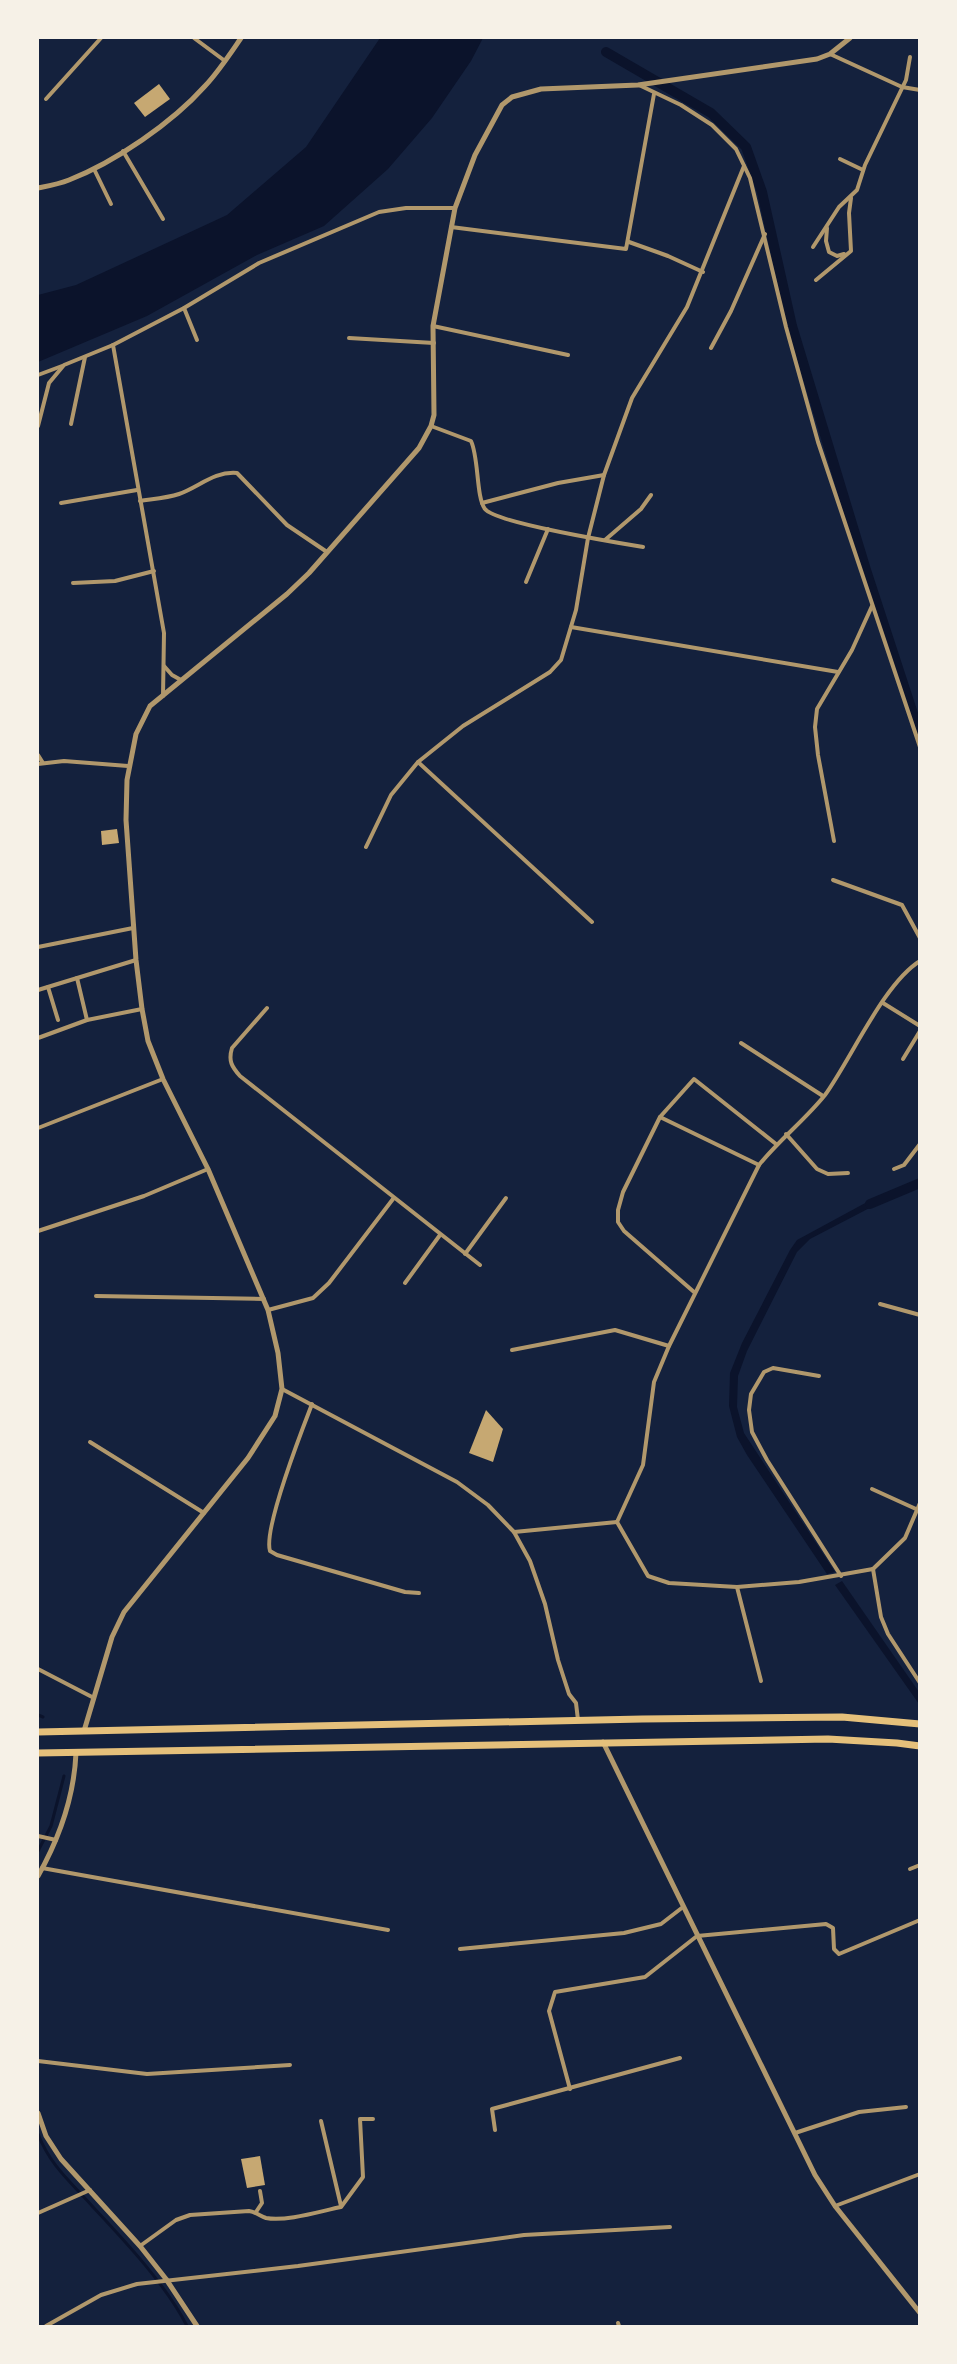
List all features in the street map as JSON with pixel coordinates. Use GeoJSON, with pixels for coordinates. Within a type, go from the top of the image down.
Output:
{"type":"FeatureCollection","features":[{"type":"Feature","properties":{"kind":"main road"},"geometry":{"type":"LineString","coordinates":[[38,1732],[578,1720],[842,1717],[920,1724]]}},
{"type":"Feature","properties":{"kind":"main road"},"geometry":{"type":"LineString","coordinates":[[38,1753],[828,1739],[920,1746]]}},
{"type":"Feature","properties":{"kind":"street"},"geometry":{"type":"LineString","coordinates":[[46,99],[101,38]]}},
{"type":"Feature","properties":{"kind":"street"},"geometry":{"type":"LineString","coordinates":[[194,38],[225,61]]}},
{"type":"Feature","properties":{"kind":"street"},"geometry":{"type":"LineString","coordinates":[[38,188],[68,181],[94,168],[123,151],[183,108],[205,86],[241,38]]}},
{"type":"Feature","properties":{"kind":"street"},"geometry":{"type":"LineString","coordinates":[[84,1731],[112,1637],[124,1612],[248,1458],[275,1416],[282,1389],[278,1353],[264,1299],[208,1169],[163,1079],[148,1041],[136,960],[126,820],[128,766],[141,720],[150,706],[287,594],[419,448],[431,426],[434,415],[433,326],[455,208],[475,155],[502,105],[512,98],[541,89],[638,85],[817,59],[830,54],[850,38]]}},
{"type":"Feature","properties":{"kind":"street"},"geometry":{"type":"LineString","coordinates":[[830,54],[902,87],[920,90]]}},
{"type":"Feature","properties":{"kind":"street"},"geometry":{"type":"LineString","coordinates":[[813,247],[839,207],[857,190],[863,170],[902,87],[910,57]]}},
{"type":"Feature","properties":{"kind":"street"},"geometry":{"type":"LineString","coordinates":[[638,85],[681,105],[712,124],[736,149],[750,178],[786,327],[818,442],[920,747]]}},
{"type":"Feature","properties":{"kind":"street"},"geometry":{"type":"LineString","coordinates":[[451,227],[626,249],[654,94]]}},
{"type":"Feature","properties":{"kind":"street"},"geometry":{"type":"LineString","coordinates":[[123,151],[162,219]]}},
{"type":"Feature","properties":{"kind":"street"},"geometry":{"type":"LineString","coordinates":[[840,159],[863,170]]}},
{"type":"Feature","properties":{"kind":"street"},"geometry":{"type":"LineString","coordinates":[[366,847],[391,795],[418,762],[463,726],[550,672],[561,660],[571,627],[588,538],[604,475],[632,398],[687,307],[744,166]]}},
{"type":"Feature","properties":{"kind":"street"},"geometry":{"type":"LineString","coordinates":[[94,168],[111,204]]}},
{"type":"Feature","properties":{"kind":"street"},"geometry":{"type":"LineString","coordinates":[[816,280],[851,251],[849,213],[851,198]]}},
{"type":"Feature","properties":{"kind":"street"},"geometry":{"type":"LineString","coordinates":[[38,375],[113,345],[184,308],[259,263],[379,212],[406,208],[455,208]]}},
{"type":"Feature","properties":{"kind":"street"},"geometry":{"type":"LineString","coordinates":[[827,225],[826,241],[829,252],[837,256],[848,253]]}},
{"type":"Feature","properties":{"kind":"street"},"geometry":{"type":"LineString","coordinates":[[711,348],[731,311],[765,234]]}},
{"type":"Feature","properties":{"kind":"street"},"geometry":{"type":"LineString","coordinates":[[629,242],[703,272]]}},
{"type":"Feature","properties":{"kind":"street"},"geometry":{"type":"LineString","coordinates":[[184,308],[196,340]]}},
{"type":"Feature","properties":{"kind":"street"},"geometry":{"type":"LineString","coordinates":[[433,326],[568,355]]}},
{"type":"Feature","properties":{"kind":"street"},"geometry":{"type":"LineString","coordinates":[[349,338],[434,343]]}},
{"type":"Feature","properties":{"kind":"street"},"geometry":{"type":"LineString","coordinates":[[113,345],[164,633],[163,696]]}},
{"type":"Feature","properties":{"kind":"street"},"geometry":{"type":"LineString","coordinates":[[71,424],[85,356]]}},
{"type":"Feature","properties":{"kind":"street"},"geometry":{"type":"LineString","coordinates":[[38,426],[49,383],[64,366]]}},
{"type":"Feature","properties":{"kind":"street"},"geometry":{"type":"LineString","coordinates":[[431,426],[471,441],[482,503],[490,513],[588,538],[643,547]]}},
{"type":"Feature","properties":{"kind":"street"},"geometry":{"type":"LineString","coordinates":[[140,501],[180,494],[212,477],[226,472],[237,473],[287,525],[327,552]]}},
{"type":"Feature","properties":{"kind":"street"},"geometry":{"type":"LineString","coordinates":[[482,503],[550,485],[604,475]]}},
{"type":"Feature","properties":{"kind":"street"},"geometry":{"type":"LineString","coordinates":[[61,503],[137,490]]}},
{"type":"Feature","properties":{"kind":"street"},"geometry":{"type":"LineString","coordinates":[[605,540],[641,509],[651,495]]}},
{"type":"Feature","properties":{"kind":"street"},"geometry":{"type":"LineString","coordinates":[[526,582],[548,529]]}},
{"type":"Feature","properties":{"kind":"street"},"geometry":{"type":"LineString","coordinates":[[72,583],[114,581],[154,571]]}},
{"type":"Feature","properties":{"kind":"street"},"geometry":{"type":"LineString","coordinates":[[834,841],[815,727],[817,709],[852,650],[872,605]]}},
{"type":"Feature","properties":{"kind":"street"},"geometry":{"type":"LineString","coordinates":[[571,627],[838,672]]}},
{"type":"Feature","properties":{"kind":"street"},"geometry":{"type":"LineString","coordinates":[[164,665],[172,675],[182,681]]}},
{"type":"Feature","properties":{"kind":"street"},"geometry":{"type":"LineString","coordinates":[[38,755],[43,763]]}},
{"type":"Feature","properties":{"kind":"street"},"geometry":{"type":"LineString","coordinates":[[38,764],[64,761],[128,766]]}},
{"type":"Feature","properties":{"kind":"street"},"geometry":{"type":"LineString","coordinates":[[418,762],[592,922]]}},
{"type":"Feature","properties":{"kind":"street"},"geometry":{"type":"LineString","coordinates":[[832,880],[902,905],[920,938]]}},
{"type":"Feature","properties":{"kind":"street"},"geometry":{"type":"LineString","coordinates":[[38,948],[134,928]]}},
{"type":"Feature","properties":{"kind":"street"},"geometry":{"type":"LineString","coordinates":[[38,990],[136,960]]}},
{"type":"Feature","properties":{"kind":"street"},"geometry":{"type":"LineString","coordinates":[[617,1522],[643,1465],[654,1382],[694,1292],[759,1165],[776,1144],[823,1096],[899,978],[920,962]]}},
{"type":"Feature","properties":{"kind":"street"},"geometry":{"type":"LineString","coordinates":[[77,978],[87,1020]]}},
{"type":"Feature","properties":{"kind":"street"},"geometry":{"type":"LineString","coordinates":[[48,987],[58,1020]]}},
{"type":"Feature","properties":{"kind":"street"},"geometry":{"type":"LineString","coordinates":[[883,1003],[920,1028],[903,1059]]}},
{"type":"Feature","properties":{"kind":"street"},"geometry":{"type":"LineString","coordinates":[[267,1008],[232,1048],[231,1066],[240,1077],[480,1265]]}},
{"type":"Feature","properties":{"kind":"street"},"geometry":{"type":"LineString","coordinates":[[38,1038],[87,1020],[142,1009]]}},
{"type":"Feature","properties":{"kind":"street"},"geometry":{"type":"LineString","coordinates":[[741,1043],[823,1096]]}},
{"type":"Feature","properties":{"kind":"street"},"geometry":{"type":"LineString","coordinates":[[38,1128],[163,1079]]}},
{"type":"Feature","properties":{"kind":"street"},"geometry":{"type":"LineString","coordinates":[[694,1292],[624,1231],[618,1222],[618,1210],[623,1192],[660,1117],[694,1079],[776,1144]]}},
{"type":"Feature","properties":{"kind":"street"},"geometry":{"type":"LineString","coordinates":[[660,1117],[759,1165]]}},
{"type":"Feature","properties":{"kind":"street"},"geometry":{"type":"LineString","coordinates":[[786,1134],[817,1169],[828,1174],[849,1173]]}},
{"type":"Feature","properties":{"kind":"street"},"geometry":{"type":"LineString","coordinates":[[894,1169],[904,1165],[920,1144]]}},
{"type":"Feature","properties":{"kind":"street"},"geometry":{"type":"LineString","coordinates":[[38,1231],[144,1196],[208,1169]]}},
{"type":"Feature","properties":{"kind":"street"},"geometry":{"type":"LineString","coordinates":[[268,1310],[313,1298],[329,1283],[393,1198]]}},
{"type":"Feature","properties":{"kind":"street"},"geometry":{"type":"LineString","coordinates":[[465,1254],[506,1198]]}},
{"type":"Feature","properties":{"kind":"street"},"geometry":{"type":"LineString","coordinates":[[405,1283],[440,1235]]}},
{"type":"Feature","properties":{"kind":"street"},"geometry":{"type":"LineString","coordinates":[[96,1296],[264,1299]]}},
{"type":"Feature","properties":{"kind":"street"},"geometry":{"type":"LineString","coordinates":[[880,1304],[920,1315]]}},
{"type":"Feature","properties":{"kind":"street"},"geometry":{"type":"LineString","coordinates":[[512,1350],[615,1330],[669,1346]]}},
{"type":"Feature","properties":{"kind":"street"},"geometry":{"type":"LineString","coordinates":[[819,1376],[773,1368],[764,1372],[751,1394],[749,1410],[752,1432],[767,1460],[841,1576]]}},
{"type":"Feature","properties":{"kind":"street"},"geometry":{"type":"LineString","coordinates":[[282,1389],[469,1490],[488,1505],[514,1532],[530,1561],[542,1595],[558,1660],[569,1694],[576,1703],[578,1720]]}},
{"type":"Feature","properties":{"kind":"street"},"geometry":{"type":"LineString","coordinates":[[312,1404],[291,1460],[277,1507],[267,1543],[270,1551],[405,1592],[419,1593]]}},
{"type":"Feature","properties":{"kind":"street"},"geometry":{"type":"LineString","coordinates":[[90,1442],[204,1513]]}},
{"type":"Feature","properties":{"kind":"street"},"geometry":{"type":"LineString","coordinates":[[872,1489],[916,1509]]}},
{"type":"Feature","properties":{"kind":"street"},"geometry":{"type":"LineString","coordinates":[[617,1522],[648,1576],[669,1583],[737,1587],[841,1576],[873,1569],[905,1538],[920,1503]]}},
{"type":"Feature","properties":{"kind":"street"},"geometry":{"type":"LineString","coordinates":[[514,1532],[617,1522]]}},
{"type":"Feature","properties":{"kind":"street"},"geometry":{"type":"LineString","coordinates":[[873,1569],[881,1617],[888,1634],[920,1683]]}},
{"type":"Feature","properties":{"kind":"street"},"geometry":{"type":"LineString","coordinates":[[737,1587],[760,1681]]}},
{"type":"Feature","properties":{"kind":"street"},"geometry":{"type":"LineString","coordinates":[[38,1668],[94,1698]]}},
{"type":"Feature","properties":{"kind":"street"},"geometry":{"type":"LineString","coordinates":[[603,1742],[815,2175],[835,2206],[920,2313]]}},
{"type":"Feature","properties":{"kind":"street"},"geometry":{"type":"LineString","coordinates":[[38,1875],[56,1840],[75,1774],[76,1753]]}},
{"type":"Feature","properties":{"kind":"street"},"geometry":{"type":"LineString","coordinates":[[38,1836],[56,1840]]}},
{"type":"Feature","properties":{"kind":"street"},"geometry":{"type":"LineString","coordinates":[[910,1869],[920,1865]]}},
{"type":"Feature","properties":{"kind":"street"},"geometry":{"type":"LineString","coordinates":[[42,1868],[388,1930]]}},
{"type":"Feature","properties":{"kind":"street"},"geometry":{"type":"LineString","coordinates":[[460,1950],[624,1933],[661,1924],[683,1907]]}},
{"type":"Feature","properties":{"kind":"street"},"geometry":{"type":"LineString","coordinates":[[570,2089],[549,2011],[555,1992],[645,1977],[698,1936],[826,1924],[831,1925],[834,1948],[839,1954],[920,1920]]}},
{"type":"Feature","properties":{"kind":"street"},"geometry":{"type":"LineString","coordinates":[[495,2130],[492,2109],[680,2058]]}},
{"type":"Feature","properties":{"kind":"street"},"geometry":{"type":"LineString","coordinates":[[38,2061],[147,2074],[290,2065]]}},
{"type":"Feature","properties":{"kind":"street"},"geometry":{"type":"LineString","coordinates":[[794,2134],[859,2112],[906,2107]]}},
{"type":"Feature","properties":{"kind":"street"},"geometry":{"type":"LineString","coordinates":[[38,2113],[46,2136],[61,2159],[140,2246],[197,2326]]}},
{"type":"Feature","properties":{"kind":"street"},"geometry":{"type":"LineString","coordinates":[[140,2246],[176,2220],[190,2215],[256,2212],[265,2218],[283,2218],[341,2206],[363,2177],[360,2120],[373,2119]]}},
{"type":"Feature","properties":{"kind":"street"},"geometry":{"type":"LineString","coordinates":[[321,2121],[341,2206]]}},
{"type":"Feature","properties":{"kind":"street"},"geometry":{"type":"LineString","coordinates":[[835,2206],[920,2174]]}},
{"type":"Feature","properties":{"kind":"street"},"geometry":{"type":"LineString","coordinates":[[38,2213],[90,2190]]}},
{"type":"Feature","properties":{"kind":"street"},"geometry":{"type":"LineString","coordinates":[[256,2212],[262,2203],[260,2191]]}},
{"type":"Feature","properties":{"kind":"street"},"geometry":{"type":"LineString","coordinates":[[46,2326],[101,2295],[163,2280],[298,2266],[524,2235],[670,2228]]}},
{"type":"Feature","properties":{"kind":"water"},"geometry":{"type":"Polygon","coordinates":[[[380,38],[483,38],[471,61],[432,118],[388,169],[324,226],[257,255],[147,316],[38,362],[38,295],[76,285],[227,215],[306,147],[380,38]]]}},
{"type":"Feature","properties":{"kind":"water"},"geometry":{"type":"Polygon","coordinates":[[[880,1195],[883,1201],[810,1239],[797,1252],[747,1351],[738,1376],[737,1407],[744,1433],[835,1572],[827,1574],[737,1437],[729,1406],[730,1373],[742,1343],[797,1240],[880,1195]]]}},
{"type":"Feature","properties":{"kind":"water"},"geometry":{"type":"Polygon","coordinates":[[[842,1581],[919,1692],[919,1704],[835,1585],[842,1581]]]}},
{"type":"Feature","properties":{"kind":"building"},"geometry":{"type":"Polygon","coordinates":[[[159,84],[170,99],[145,117],[134,103],[159,84]]]}},
{"type":"Feature","properties":{"kind":"building"},"geometry":{"type":"Polygon","coordinates":[[[117,829],[119,843],[102,845],[101,831],[117,829]]]}},
{"type":"Feature","properties":{"kind":"building"},"geometry":{"type":"Polygon","coordinates":[[[486,1410],[503,1429],[493,1462],[469,1453],[486,1410]]]}},
{"type":"Feature","properties":{"kind":"building"},"geometry":{"type":"Polygon","coordinates":[[[260,2156],[265,2185],[247,2188],[241,2159],[260,2156]]]}},
{"type":"Feature","properties":{"kind":"waterway"},"geometry":{"type":"LineString","coordinates":[[606,52],[711,113],[746,147],[762,192],[792,326],[866,570],[920,735]]}},
{"type":"Feature","properties":{"kind":"waterway"},"geometry":{"type":"LineString","coordinates":[[870,1204],[920,1183]]}},
{"type":"Feature","properties":{"kind":"waterway"},"geometry":{"type":"LineString","coordinates":[[38,1715],[43,1717]]}},
{"type":"Feature","properties":{"kind":"waterway"},"geometry":{"type":"LineString","coordinates":[[38,1851],[51,1826],[64,1776]]}},
{"type":"Feature","properties":{"kind":"waterway"},"geometry":{"type":"LineString","coordinates":[[38,2134],[55,2165],[144,2264],[168,2295],[187,2326]]}}]}
